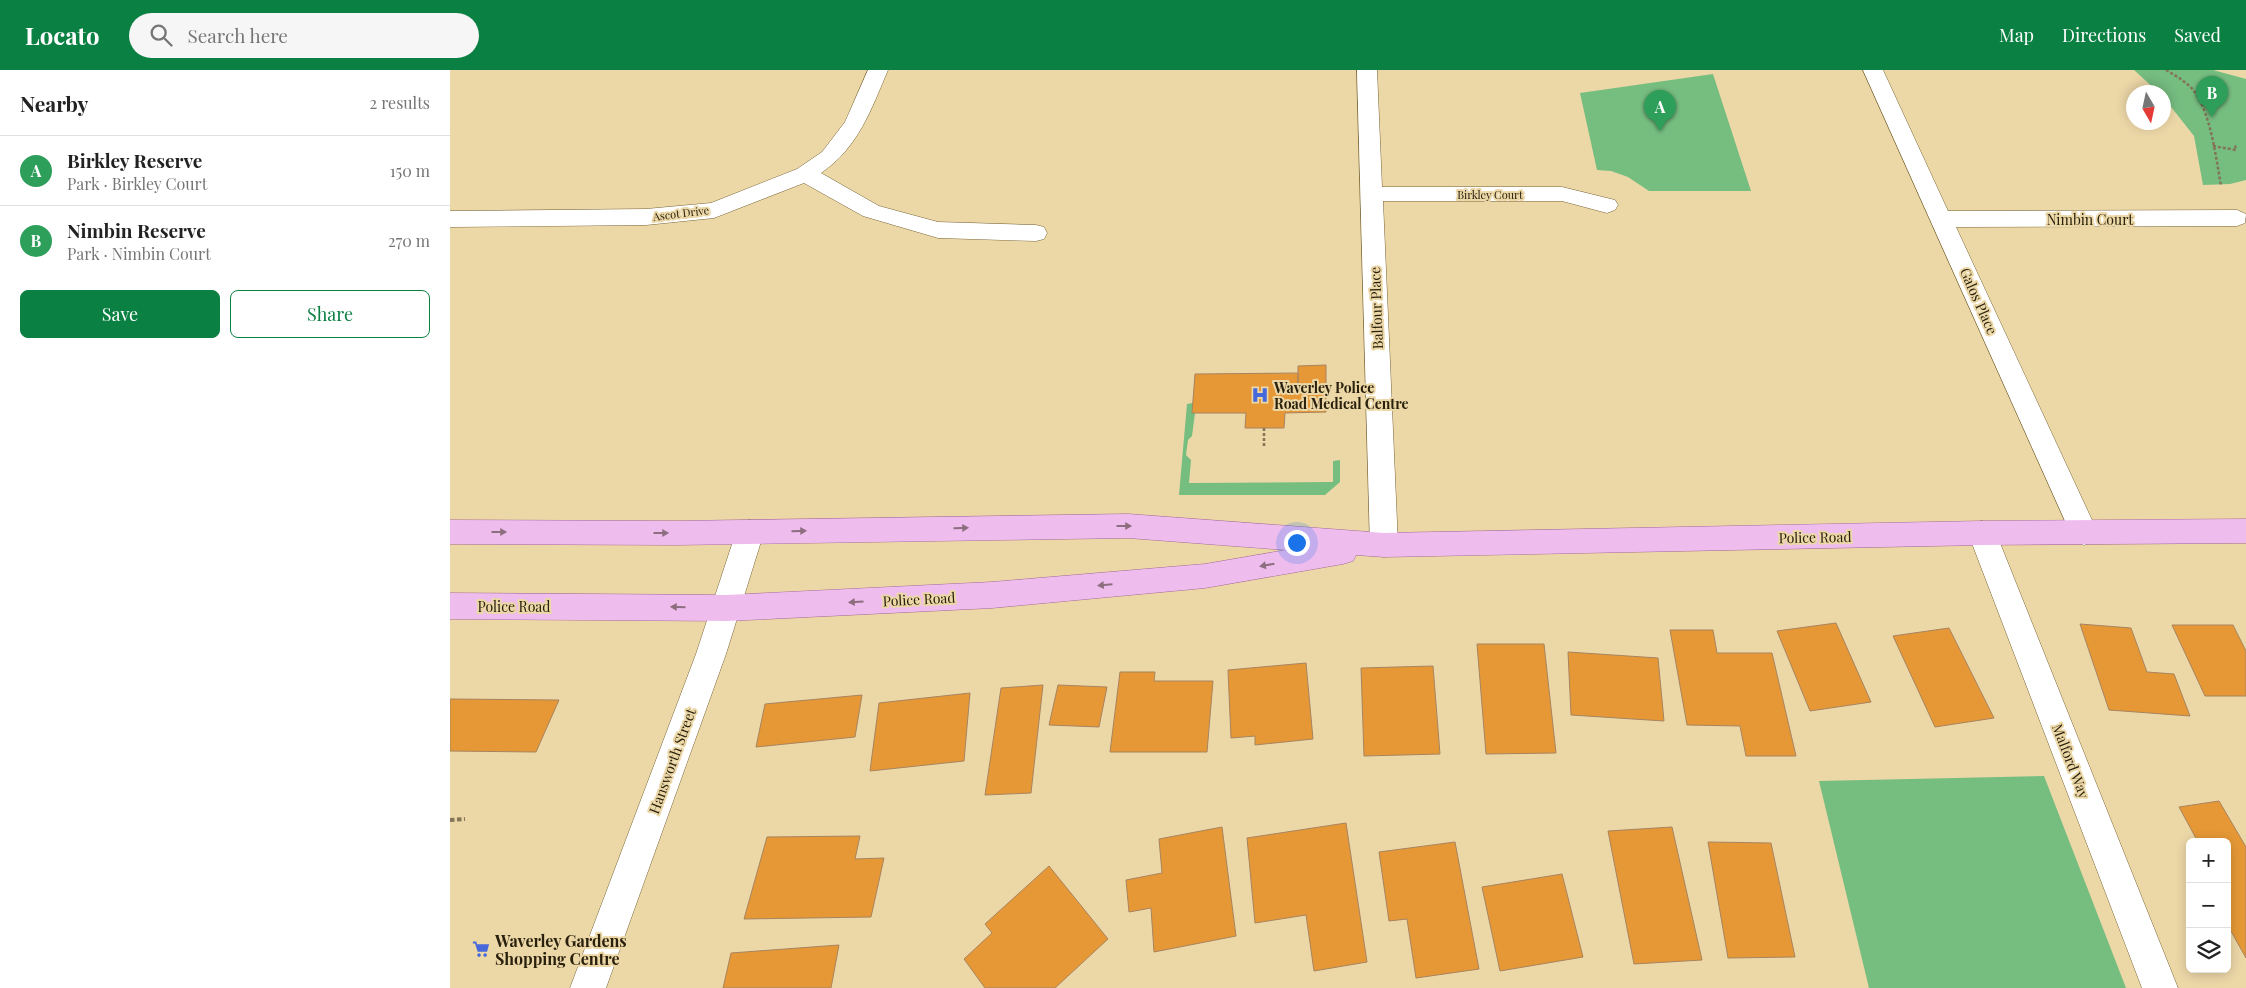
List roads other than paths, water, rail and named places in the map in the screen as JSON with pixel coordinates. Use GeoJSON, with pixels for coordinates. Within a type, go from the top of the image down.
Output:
{"type":"FeatureCollection","features":[{"type":"Feature","properties":{"kind":"main road","name":"Police Road"},"geometry":{"type":"LineString","coordinates":[[450,532],[750,532],[1128,526],[1384,545],[1982,533],[2246,531]]}},
{"type":"Feature","properties":{"kind":"main road","name":"Police Road"},"geometry":{"type":"LineString","coordinates":[[450,606],[727,608],[992,595],[1205,576],[1384,545]]}},
{"type":"Feature","properties":{"kind":"street","name":"Ascot Drive"},"geometry":{"type":"LineString","coordinates":[[450,219],[646,217],[714,210],[805,174],[830,157],[855,124],[878,70]]}},
{"type":"Feature","properties":{"kind":"street","name":"Balfour Place"},"geometry":{"type":"LineString","coordinates":[[1368,70],[1384,545]]}},
{"type":"Feature","properties":{"kind":"street","name":"Galos Place"},"geometry":{"type":"LineString","coordinates":[[1873,70],[2084,533]]}},
{"type":"Feature","properties":{"kind":"street"},"geometry":{"type":"LineString","coordinates":[[805,174],[871,211],[938,230],[1036,233]]}},
{"type":"Feature","properties":{"kind":"street","name":"Birkley Court"},"geometry":{"type":"LineString","coordinates":[[1372,194],[1562,194],[1606,204]]}},
{"type":"Feature","properties":{"kind":"street","name":"Nimbin Court"},"geometry":{"type":"LineString","coordinates":[[1942,219],[2237,218]]}},
{"type":"Feature","properties":{"kind":"street","name":"Hansworth Street"},"geometry":{"type":"LineString","coordinates":[[588,988],[727,608],[750,532]]}},
{"type":"Feature","properties":{"kind":"street","name":"Malford Way"},"geometry":{"type":"LineString","coordinates":[[1982,533],[2160,988]]}},
{"type":"Feature","properties":{"kind":"place","name":"Nimbin Reserve"},"geometry":{"type":"Point","coordinates":[2212,117]}},
{"type":"Feature","properties":{"kind":"place","name":"Birkley Reserve"},"geometry":{"type":"Point","coordinates":[1660,131]}},
{"type":"Feature","properties":{"kind":"place","name":"Waverley Police Road Medical Centre"},"geometry":{"type":"Point","coordinates":[1260,395]}},
{"type":"Feature","properties":{"kind":"place","name":"Waverley Gardens Shopping Centre"},"geometry":{"type":"Point","coordinates":[481,949]}}]}
